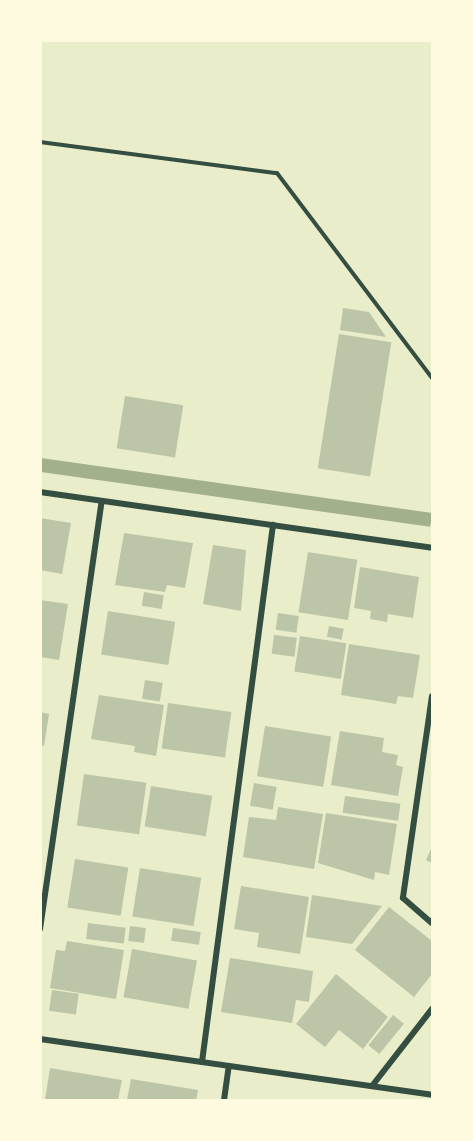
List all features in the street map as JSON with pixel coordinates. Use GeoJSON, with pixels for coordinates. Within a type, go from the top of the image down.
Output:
{"type":"FeatureCollection","features":[{"type":"Feature","properties":{"kind":"street"},"geometry":{"type":"LineString","coordinates":[[40,492],[432,548]]}},
{"type":"Feature","properties":{"kind":"street"},"geometry":{"type":"LineString","coordinates":[[40,929],[102,501]]}},
{"type":"Feature","properties":{"kind":"street"},"geometry":{"type":"LineString","coordinates":[[202,1062],[273,525]]}},
{"type":"Feature","properties":{"kind":"street"},"geometry":{"type":"LineString","coordinates":[[432,696],[403,898],[432,923]]}},
{"type":"Feature","properties":{"kind":"street"},"geometry":{"type":"LineString","coordinates":[[372,1086],[432,1009]]}},
{"type":"Feature","properties":{"kind":"street"},"geometry":{"type":"LineString","coordinates":[[40,1039],[432,1095]]}},
{"type":"Feature","properties":{"kind":"street"},"geometry":{"type":"LineString","coordinates":[[224,1101],[229,1066]]}},
{"type":"Feature","properties":{"kind":"path"},"geometry":{"type":"LineString","coordinates":[[40,142],[277,173],[432,378]]}},
{"type":"Feature","properties":{"kind":"shaded area"},"geometry":{"type":"Polygon","coordinates":[[[41,458],[432,513],[430,527],[40,472],[41,458]]]}},
{"type":"Feature","properties":{"kind":"building"},"geometry":{"type":"Polygon","coordinates":[[[343,308],[369,312],[386,337],[340,330],[343,308]]]}},
{"type":"Feature","properties":{"kind":"building"},"geometry":{"type":"Polygon","coordinates":[[[339,334],[391,342],[370,477],[318,468],[339,334]]]}},
{"type":"Feature","properties":{"kind":"building"},"geometry":{"type":"Polygon","coordinates":[[[125,396],[183,405],[175,458],[117,448],[125,396]]]}},
{"type":"Feature","properties":{"kind":"building"},"geometry":{"type":"Polygon","coordinates":[[[40,518],[71,523],[62,574],[40,570],[40,518]]]}},
{"type":"Feature","properties":{"kind":"building"},"geometry":{"type":"Polygon","coordinates":[[[124,533],[193,543],[185,588],[167,585],[165,592],[115,585],[124,533]]]}},
{"type":"Feature","properties":{"kind":"building"},"geometry":{"type":"Polygon","coordinates":[[[213,545],[246,550],[241,611],[203,604],[213,545]]]}},
{"type":"Feature","properties":{"kind":"building"},"geometry":{"type":"Polygon","coordinates":[[[308,552],[357,560],[348,620],[298,612],[308,552]]]}},
{"type":"Feature","properties":{"kind":"building"},"geometry":{"type":"Polygon","coordinates":[[[360,567],[419,577],[413,618],[388,614],[387,622],[370,619],[371,611],[354,608],[360,567]]]}},
{"type":"Feature","properties":{"kind":"building"},"geometry":{"type":"Polygon","coordinates":[[[144,592],[164,595],[162,609],[142,606],[144,592]]]}},
{"type":"Feature","properties":{"kind":"building"},"geometry":{"type":"Polygon","coordinates":[[[40,600],[68,604],[59,660],[40,657],[40,600]]]}},
{"type":"Feature","properties":{"kind":"building"},"geometry":{"type":"Polygon","coordinates":[[[108,611],[175,622],[168,665],[101,654],[108,611]]]}},
{"type":"Feature","properties":{"kind":"building"},"geometry":{"type":"Polygon","coordinates":[[[278,613],[299,616],[296,633],[276,630],[278,613]]]}},
{"type":"Feature","properties":{"kind":"building"},"geometry":{"type":"Polygon","coordinates":[[[329,626],[344,629],[342,640],[327,637],[329,626]]]}},
{"type":"Feature","properties":{"kind":"building"},"geometry":{"type":"Polygon","coordinates":[[[274,635],[297,638],[295,657],[272,654],[274,635]]]}},
{"type":"Feature","properties":{"kind":"building"},"geometry":{"type":"Polygon","coordinates":[[[300,636],[346,643],[341,679],[294,672],[300,636]]]}},
{"type":"Feature","properties":{"kind":"building"},"geometry":{"type":"Polygon","coordinates":[[[349,644],[420,655],[413,698],[398,696],[396,704],[341,695],[349,644]]]}},
{"type":"Feature","properties":{"kind":"building"},"geometry":{"type":"Polygon","coordinates":[[[145,680],[163,683],[160,702],[142,699],[145,680]]]}},
{"type":"Feature","properties":{"kind":"building"},"geometry":{"type":"Polygon","coordinates":[[[99,695],[164,705],[156,756],[134,752],[135,746],[91,739],[99,695]]]}},
{"type":"Feature","properties":{"kind":"building"},"geometry":{"type":"Polygon","coordinates":[[[168,703],[231,712],[225,757],[162,749],[168,703]]]}},
{"type":"Feature","properties":{"kind":"building"},"geometry":{"type":"Polygon","coordinates":[[[40,712],[49,714],[44,746],[40,745],[40,712]]]}},
{"type":"Feature","properties":{"kind":"building"},"geometry":{"type":"Polygon","coordinates":[[[265,726],[331,736],[323,787],[257,776],[265,726]]]}},
{"type":"Feature","properties":{"kind":"building"},"geometry":{"type":"Polygon","coordinates":[[[340,731],[384,738],[382,752],[398,755],[396,765],[403,767],[398,796],[331,785],[340,731]]]}},
{"type":"Feature","properties":{"kind":"building"},"geometry":{"type":"Polygon","coordinates":[[[84,774],[146,783],[139,834],[77,825],[84,774]]]}},
{"type":"Feature","properties":{"kind":"building"},"geometry":{"type":"Polygon","coordinates":[[[254,783],[277,787],[273,810],[250,806],[254,783]]]}},
{"type":"Feature","properties":{"kind":"building"},"geometry":{"type":"Polygon","coordinates":[[[151,786],[212,796],[206,836],[145,826],[151,786]]]}},
{"type":"Feature","properties":{"kind":"building"},"geometry":{"type":"Polygon","coordinates":[[[345,796],[400,804],[398,821],[343,813],[345,796]]]}},
{"type":"Feature","properties":{"kind":"building"},"geometry":{"type":"Polygon","coordinates":[[[278,807],[323,814],[314,869],[243,857],[249,817],[276,820],[278,807]]]}},
{"type":"Feature","properties":{"kind":"building"},"geometry":{"type":"Polygon","coordinates":[[[326,813],[397,824],[389,875],[375,872],[374,880],[318,863],[326,813]]]}},
{"type":"Feature","properties":{"kind":"building"},"geometry":{"type":"Polygon","coordinates":[[[432,847],[432,863],[426,860],[432,847]]]}},
{"type":"Feature","properties":{"kind":"building"},"geometry":{"type":"Polygon","coordinates":[[[75,859],[128,867],[121,916],[67,907],[75,859]]]}},
{"type":"Feature","properties":{"kind":"building"},"geometry":{"type":"Polygon","coordinates":[[[140,868],[201,878],[194,926],[132,916],[140,868]]]}},
{"type":"Feature","properties":{"kind":"building"},"geometry":{"type":"Polygon","coordinates":[[[241,886],[309,897],[300,954],[257,947],[259,933],[234,929],[241,886]]]}},
{"type":"Feature","properties":{"kind":"building"},"geometry":{"type":"Polygon","coordinates":[[[312,895],[382,906],[352,944],[306,937],[312,895]]]}},
{"type":"Feature","properties":{"kind":"building"},"geometry":{"type":"Polygon","coordinates":[[[389,907],[432,941],[432,974],[414,997],[355,950],[389,907]]]}},
{"type":"Feature","properties":{"kind":"building"},"geometry":{"type":"Polygon","coordinates":[[[88,923],[126,928],[124,944],[86,939],[88,923]]]}},
{"type":"Feature","properties":{"kind":"building"},"geometry":{"type":"Polygon","coordinates":[[[130,926],[146,928],[144,943],[128,941],[130,926]]]}},
{"type":"Feature","properties":{"kind":"building"},"geometry":{"type":"Polygon","coordinates":[[[173,928],[201,932],[199,945],[171,941],[173,928]]]}},
{"type":"Feature","properties":{"kind":"building"},"geometry":{"type":"Polygon","coordinates":[[[67,941],[124,950],[116,999],[50,988],[56,950],[65,951],[67,941]]]}},
{"type":"Feature","properties":{"kind":"building"},"geometry":{"type":"Polygon","coordinates":[[[132,949],[197,960],[188,1009],[123,997],[132,949]]]}},
{"type":"Feature","properties":{"kind":"building"},"geometry":{"type":"Polygon","coordinates":[[[230,958],[313,971],[309,1002],[296,1000],[292,1023],[221,1012],[230,958]]]}},
{"type":"Feature","properties":{"kind":"building"},"geometry":{"type":"Polygon","coordinates":[[[336,974],[388,1017],[363,1049],[339,1030],[325,1047],[296,1024],[336,974]]]}},
{"type":"Feature","properties":{"kind":"building"},"geometry":{"type":"Polygon","coordinates":[[[52,990],[79,994],[76,1015],[49,1011],[52,990]]]}},
{"type":"Feature","properties":{"kind":"building"},"geometry":{"type":"Polygon","coordinates":[[[393,1015],[404,1024],[379,1054],[368,1045],[393,1015]]]}},
{"type":"Feature","properties":{"kind":"building"},"geometry":{"type":"Polygon","coordinates":[[[50,1068],[122,1080],[118,1100],[45,1100],[50,1068]]]}},
{"type":"Feature","properties":{"kind":"building"},"geometry":{"type":"Polygon","coordinates":[[[131,1079],[198,1090],[196,1100],[127,1100],[131,1079]]]}}]}
